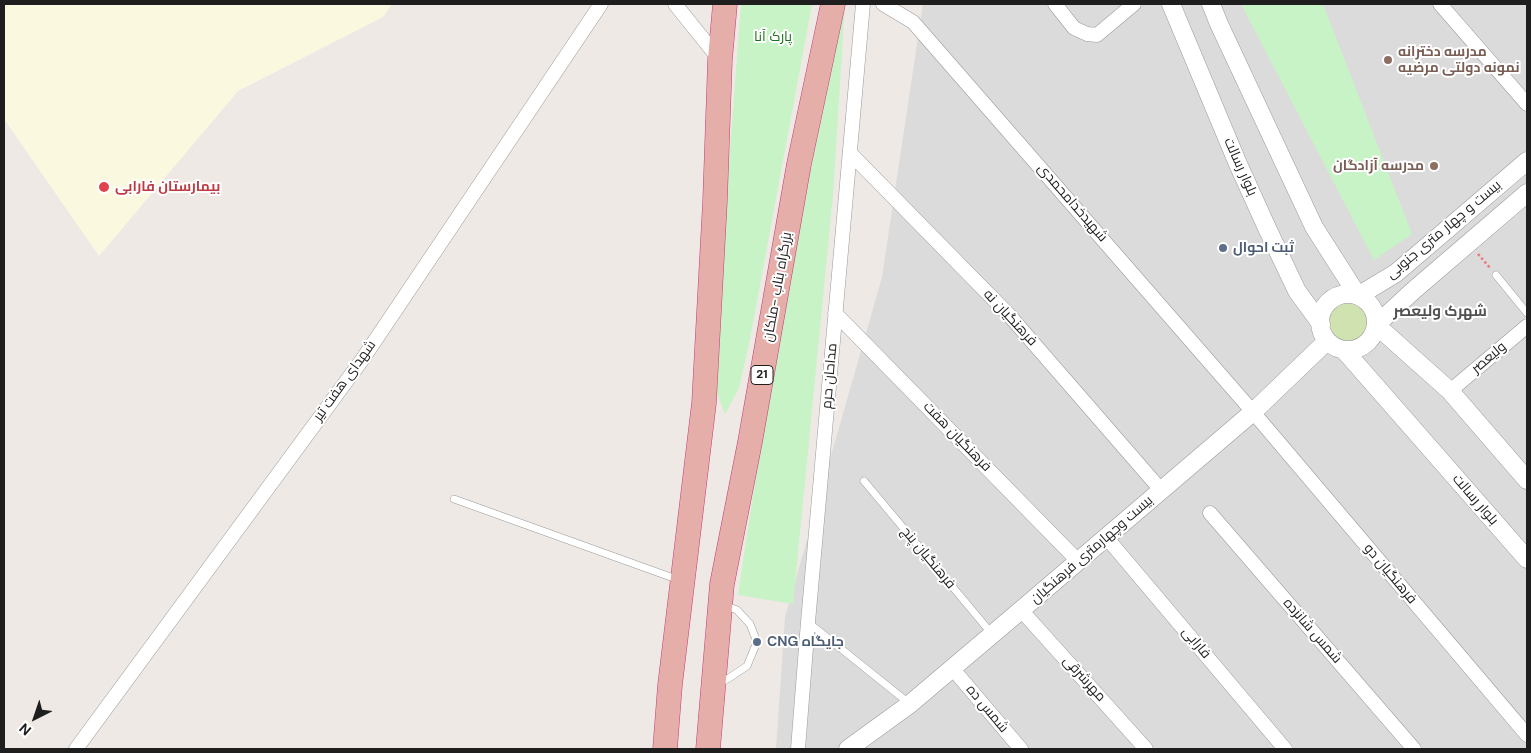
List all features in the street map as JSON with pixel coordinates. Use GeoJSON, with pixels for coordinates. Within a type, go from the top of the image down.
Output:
{"type":"FeatureCollection","features":[{"type":"Feature","properties":{"kind":"highway"},"geometry":{"type":"LineString","coordinates":[[665,749],[670,685],[704,403],[715,201],[720,60],[725,4]]}},
{"type":"Feature","properties":{"kind":"highway","name":"بزرگراه بناب -ملکان"},"geometry":{"type":"LineString","coordinates":[[708,749],[722,584],[750,442],[799,164],[833,4]]}},
{"type":"Feature","properties":{"kind":"street","name":"شهدای هفت تیر"},"geometry":{"type":"LineString","coordinates":[[76,749],[362,360],[601,4]]}},
{"type":"Feature","properties":{"kind":"street"},"geometry":{"type":"LineString","coordinates":[[675,4],[720,60]]}},
{"type":"Feature","properties":{"kind":"street","name":"مداحان حرم"},"geometry":{"type":"LineString","coordinates":[[798,749],[864,4]]}},
{"type":"Feature","properties":{"kind":"street","name":"شهیدخدامحمدی"},"geometry":{"type":"LineString","coordinates":[[883,4],[913,22],[1253,412]]}},
{"type":"Feature","properties":{"kind":"street"},"geometry":{"type":"LineString","coordinates":[[1055,4],[1074,28],[1087,34],[1097,35],[1134,4]]}},
{"type":"Feature","properties":{"kind":"street","name":"بلوار رسالت"},"geometry":{"type":"LineString","coordinates":[[1171,4],[1267,228],[1297,291],[1320,324]]}},
{"type":"Feature","properties":{"kind":"street"},"geometry":{"type":"LineString","coordinates":[[1212,4],[1219,24],[1314,227],[1358,296]]}},
{"type":"Feature","properties":{"kind":"street"},"geometry":{"type":"LineString","coordinates":[[1440,4],[1527,104]]}},
{"type":"Feature","properties":{"kind":"street","name":"فرهنگیان نه"},"geometry":{"type":"LineString","coordinates":[[850,153],[1009,315],[1161,490]]}},
{"type":"Feature","properties":{"kind":"street","name":"بیست و چهار متری جنوبی"},"geometry":{"type":"LineString","coordinates":[[1358,296],[1396,273],[1527,161]]}},
{"type":"Feature","properties":{"kind":"street","name":"بیست و چهار متری جنوبی"},"geometry":{"type":"LineString","coordinates":[[1376,325],[1527,193]]}},
{"type":"Feature","properties":{"kind":"street"},"geometry":{"type":"LineString","coordinates":[[1349,294],[1358,296],[1366,301],[1376,316],[1374,334],[1362,347],[1353,350],[1335,347],[1323,333],[1320,324],[1322,314],[1332,300],[1340,296],[1349,294]]}},
{"type":"Feature","properties":{"kind":"street","name":"فرهنگیان هفت"},"geometry":{"type":"LineString","coordinates":[[836,313],[1078,561]]}},
{"type":"Feature","properties":{"kind":"street"},"geometry":{"type":"LineString","coordinates":[[1376,325],[1450,391],[1527,480]]}},
{"type":"Feature","properties":{"kind":"street","name":"ولیعصر"},"geometry":{"type":"LineString","coordinates":[[1450,391],[1527,326]]}},
{"type":"Feature","properties":{"kind":"street","name":"بیست وچهارمتری فرهنگیان"},"geometry":{"type":"LineString","coordinates":[[848,749],[910,704],[1021,610],[1253,412],[1328,341]]}},
{"type":"Feature","properties":{"kind":"street","name":"بلوار رسالت"},"geometry":{"type":"LineString","coordinates":[[1344,350],[1527,559]]}},
{"type":"Feature","properties":{"kind":"street","name":"فرهنگیان دو"},"geometry":{"type":"LineString","coordinates":[[1253,412],[1527,736]]}},
{"type":"Feature","properties":{"kind":"street","name":"شمس شانزده"},"geometry":{"type":"LineString","coordinates":[[1210,512],[1414,749]]}},
{"type":"Feature","properties":{"kind":"street","name":"فارابی"},"geometry":{"type":"LineString","coordinates":[[1106,537],[1285,749]]}},
{"type":"Feature","properties":{"kind":"street","name":"مهرشرقی"},"geometry":{"type":"LineString","coordinates":[[1021,610],[1146,749]]}},
{"type":"Feature","properties":{"kind":"street","name":"شمس ده"},"geometry":{"type":"LineString","coordinates":[[952,668],[1021,749]]}},
{"type":"Feature","properties":{"kind":"lane"},"geometry":{"type":"LineString","coordinates":[[1496,275],[1527,313]]}},
{"type":"Feature","properties":{"kind":"lane","name":"فرهنگیان پنج"},"geometry":{"type":"LineString","coordinates":[[864,481],[992,634]]}},
{"type":"Feature","properties":{"kind":"lane"},"geometry":{"type":"LineString","coordinates":[[454,499],[682,580]]}},
{"type":"Feature","properties":{"kind":"lane"},"geometry":{"type":"LineString","coordinates":[[714,685],[747,666],[757,642],[750,624],[744,617],[737,610],[720,604]]}},
{"type":"Feature","properties":{"kind":"lane"},"geometry":{"type":"LineString","coordinates":[[808,622],[910,704]]}},
{"type":"Feature","properties":{"kind":"path"},"geometry":{"type":"LineString","coordinates":[[1470,243],[1496,275]]}},
{"type":"Feature","properties":{"kind":"shaded area","name":"بیمارستان فارابی"},"geometry":{"type":"Polygon","coordinates":[[[4,4],[392,4],[383,17],[238,91],[99,256],[4,119],[4,4]]]}},
{"type":"Feature","properties":{"kind":"shaded area"},"geometry":{"type":"Polygon","coordinates":[[[923,4],[1527,4],[1527,749],[776,749],[785,617],[882,277],[923,4]]]}},
{"type":"Feature","properties":{"kind":"green space","name":"پارک آنا"},"geometry":{"type":"Polygon","coordinates":[[[741,4],[812,4],[750,339],[739,388],[725,414],[716,391],[728,175],[741,4]]]}},
{"type":"Feature","properties":{"kind":"green space"},"geometry":{"type":"Polygon","coordinates":[[[840,4],[845,4],[833,195],[793,604],[738,595],[778,328],[840,4]]]}},
{"type":"Feature","properties":{"kind":"green space"},"geometry":{"type":"Polygon","coordinates":[[[1248,4],[1323,4],[1412,234],[1374,260],[1242,6],[1248,4]]]}},
{"type":"Feature","properties":{"kind":"green space"},"geometry":{"type":"Polygon","coordinates":[[[1348,301],[1363,307],[1369,322],[1363,337],[1348,343],[1333,337],[1327,322],[1333,307],[1348,301]]]}},
{"type":"Feature","properties":{"kind":"place","name":"مدرسه دخترانه نمونه دولتی مرضیه"},"geometry":{"type":"Point","coordinates":[1388,60]}},
{"type":"Feature","properties":{"kind":"place","name":"مدرسه آزادگان"},"geometry":{"type":"Point","coordinates":[1434,166]}},
{"type":"Feature","properties":{"kind":"place","name":"بیمارستان فارابی"},"geometry":{"type":"Point","coordinates":[104,187]}},
{"type":"Feature","properties":{"kind":"place","name":"ثبت احوال"},"geometry":{"type":"Point","coordinates":[1223,248]}},
{"type":"Feature","properties":{"kind":"place","name":"CNG جایگاه"},"geometry":{"type":"Point","coordinates":[757,642]}},
{"type":"Feature","properties":{"kind":"district","name":"شهرک ولیعصر"},"geometry":{"type":"Point","coordinates":[1440,312]}}]}
